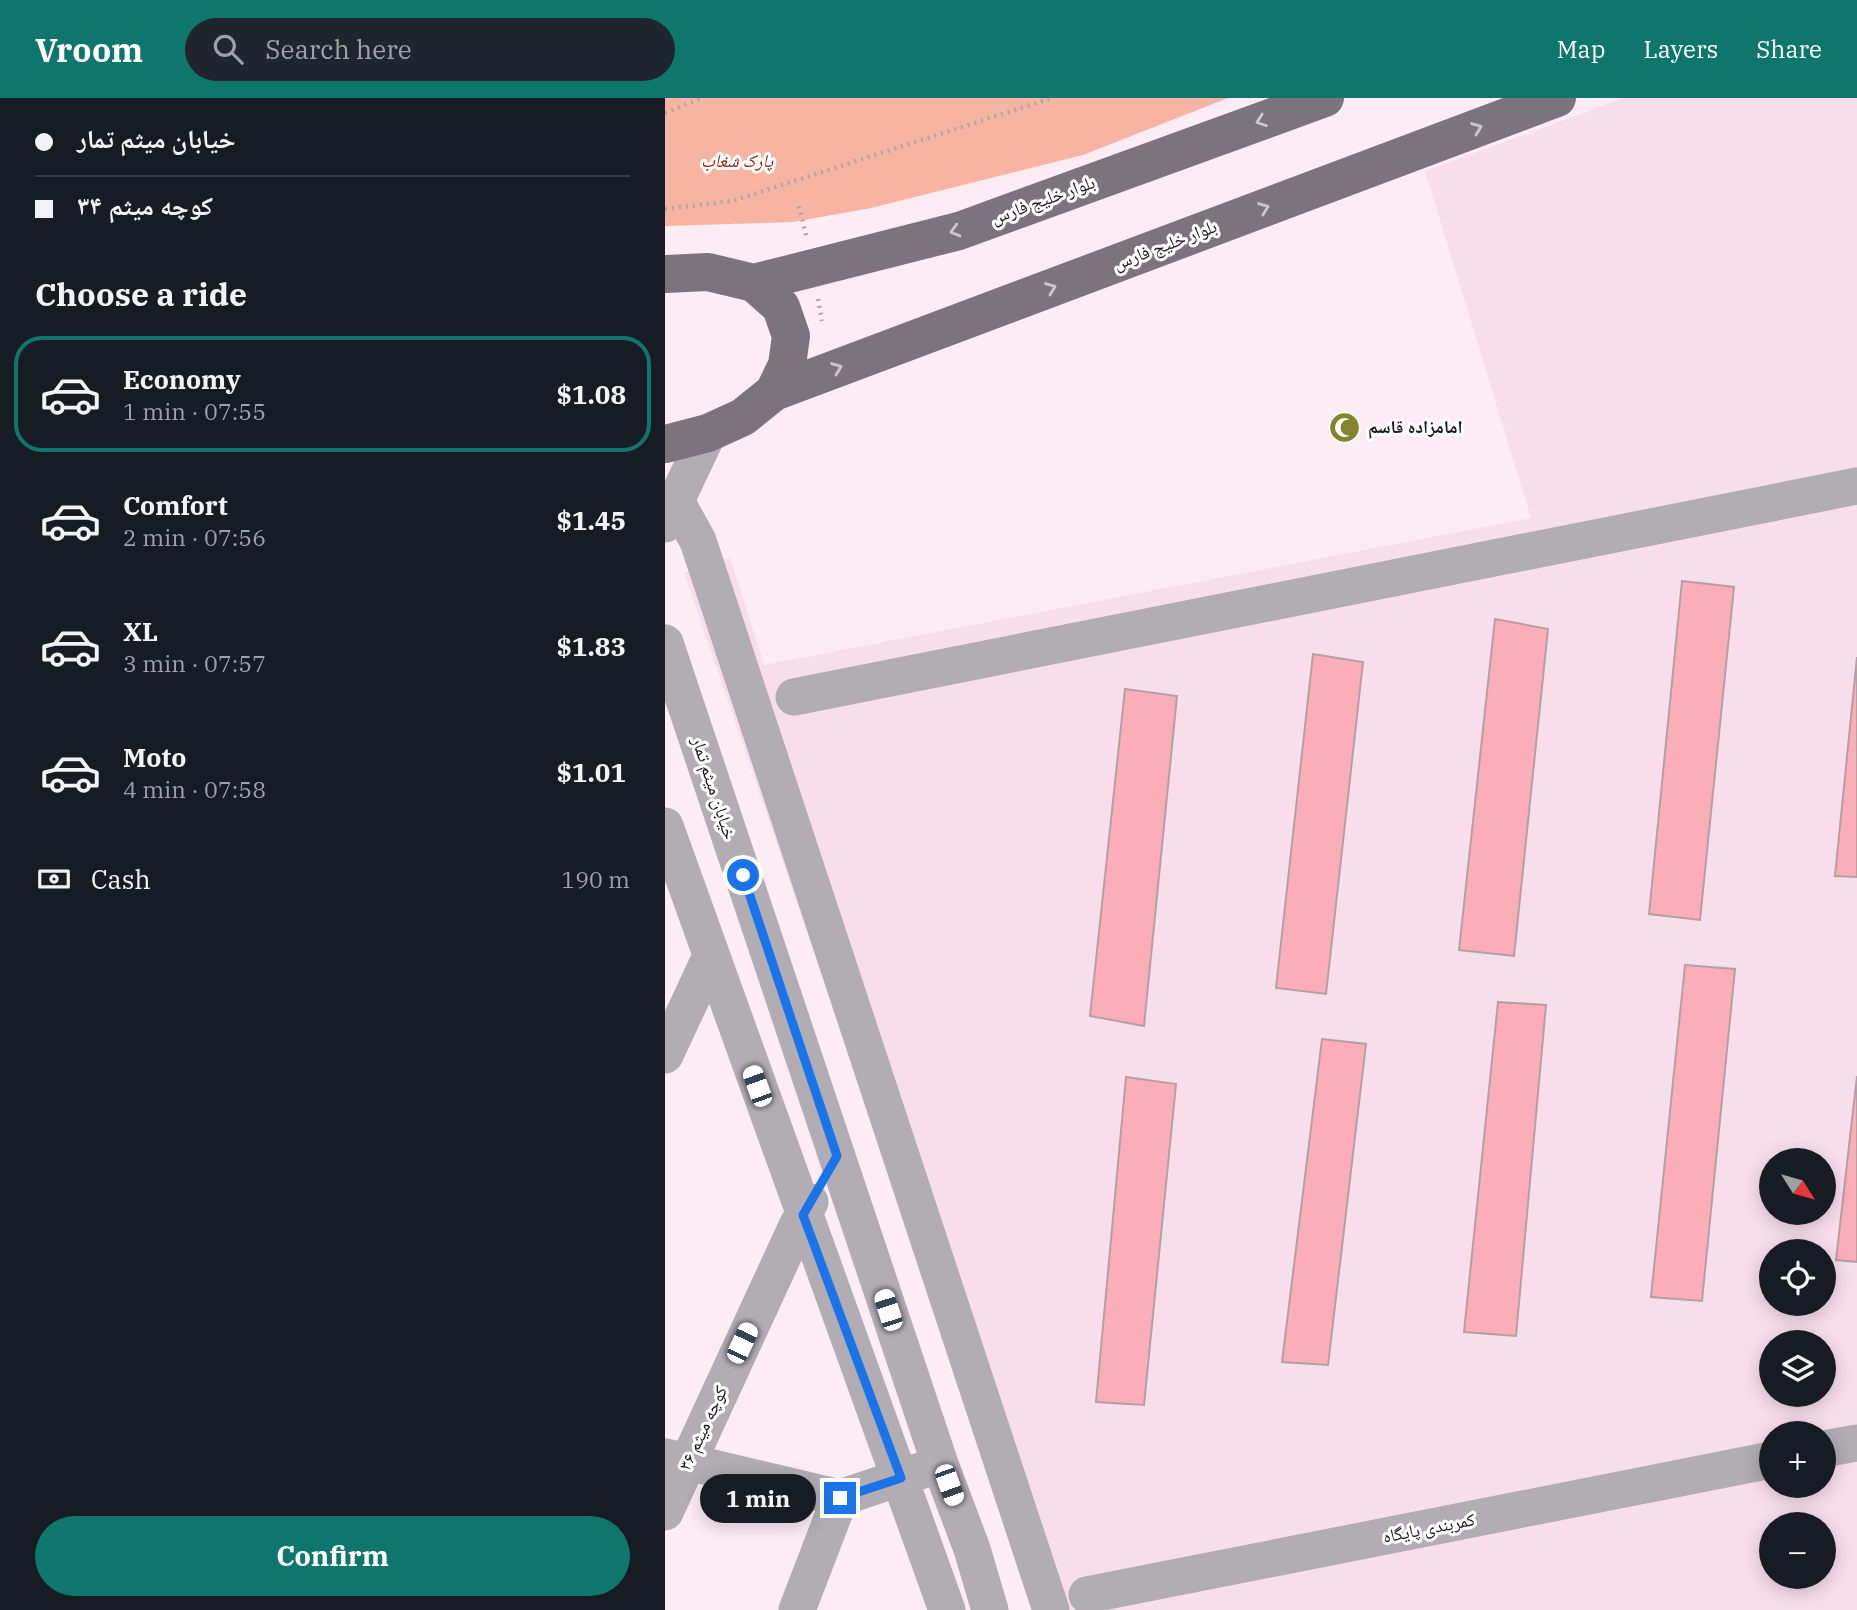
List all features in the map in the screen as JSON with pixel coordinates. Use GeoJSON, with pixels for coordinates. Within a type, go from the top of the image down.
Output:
{"type":"FeatureCollection","features":[{"type":"Feature","properties":{"kind":"main road","name":"بلوار خلیج ‌فارس"},"geometry":{"type":"LineString","coordinates":[[754,283],[959,231],[1325,98]]}},
{"type":"Feature","properties":{"kind":"main road","name":"بلوار خلیج‌ فارس"},"geometry":{"type":"LineString","coordinates":[[773,392],[1557,98]]}},
{"type":"Feature","properties":{"kind":"main road"},"geometry":{"type":"LineString","coordinates":[[665,274],[708,272],[754,283],[781,307],[791,336],[787,365],[773,392],[743,417],[708,433],[665,444]]}},
{"type":"Feature","properties":{"kind":"street"},"geometry":{"type":"LineString","coordinates":[[708,433],[671,513],[698,541],[1051,1610]]}},
{"type":"Feature","properties":{"kind":"street"},"geometry":{"type":"LineString","coordinates":[[794,697],[1857,486]]}},
{"type":"Feature","properties":{"kind":"street","name":"خیابان میثم تمار"},"geometry":{"type":"LineString","coordinates":[[665,643],[940,1464],[972,1549],[990,1610]]}},
{"type":"Feature","properties":{"kind":"street"},"geometry":{"type":"LineString","coordinates":[[665,730],[684,697]]}},
{"type":"Feature","properties":{"kind":"street"},"geometry":{"type":"LineString","coordinates":[[665,826],[947,1610]]}},
{"type":"Feature","properties":{"kind":"street"},"geometry":{"type":"LineString","coordinates":[[665,1055],[711,956]]}},
{"type":"Feature","properties":{"kind":"street","name":"کوچه میثم ۳۶"},"geometry":{"type":"LineString","coordinates":[[665,1512],[677,1459],[803,1215],[837,1156]]}},
{"type":"Feature","properties":{"kind":"street"},"geometry":{"type":"LineString","coordinates":[[1836,1447],[1857,1443]]}},
{"type":"Feature","properties":{"kind":"street"},"geometry":{"type":"LineString","coordinates":[[677,1459],[840,1498],[940,1464]]}},
{"type":"Feature","properties":{"kind":"street","name":"کمربندی پایگاه"},"geometry":{"type":"LineString","coordinates":[[1087,1595],[1759,1462]]}},
{"type":"Feature","properties":{"kind":"street"},"geometry":{"type":"LineString","coordinates":[[797,1610],[840,1498]]}},
{"type":"Feature","properties":{"kind":"path"},"geometry":{"type":"LineString","coordinates":[[665,113],[701,98]]}},
{"type":"Feature","properties":{"kind":"path"},"geometry":{"type":"LineString","coordinates":[[665,209],[732,201],[1052,98]]}},
{"type":"Feature","properties":{"kind":"shaded area"},"geometry":{"type":"Polygon","coordinates":[[[1624,98],[1857,98],[1857,1610],[1039,1610],[684,573],[730,557],[764,665],[1531,518],[1425,171],[1624,98]]]}},
{"type":"Feature","properties":{"kind":"green space","name":"پارک شغاب"},"geometry":{"type":"Polygon","coordinates":[[[665,98],[1228,98],[1083,155],[871,208],[793,222],[665,226],[665,98]]]}},
{"type":"Feature","properties":{"kind":"building"},"geometry":{"type":"Polygon","coordinates":[[[1682,581],[1734,587],[1700,920],[1649,914],[1682,581]]]}},
{"type":"Feature","properties":{"kind":"building"},"geometry":{"type":"Polygon","coordinates":[[[1495,619],[1548,629],[1514,956],[1459,950],[1495,619]]]}},
{"type":"Feature","properties":{"kind":"building"},"geometry":{"type":"Polygon","coordinates":[[[1313,654],[1363,662],[1326,994],[1276,988],[1313,654]]]}},
{"type":"Feature","properties":{"kind":"building"},"geometry":{"type":"Polygon","coordinates":[[[1857,657],[1857,877],[1835,876],[1857,657]]]}},
{"type":"Feature","properties":{"kind":"building"},"geometry":{"type":"Polygon","coordinates":[[[1125,689],[1177,696],[1144,1026],[1090,1016],[1125,689]]]}},
{"type":"Feature","properties":{"kind":"building"},"geometry":{"type":"Polygon","coordinates":[[[1685,965],[1735,969],[1702,1301],[1651,1297],[1685,965]]]}},
{"type":"Feature","properties":{"kind":"building"},"geometry":{"type":"Polygon","coordinates":[[[1498,1002],[1546,1005],[1516,1336],[1464,1332],[1498,1002]]]}},
{"type":"Feature","properties":{"kind":"building"},"geometry":{"type":"Polygon","coordinates":[[[1322,1039],[1366,1044],[1328,1365],[1282,1362],[1322,1039]]]}},
{"type":"Feature","properties":{"kind":"building"},"geometry":{"type":"Polygon","coordinates":[[[1857,1076],[1857,1262],[1836,1260],[1857,1076]]]}},
{"type":"Feature","properties":{"kind":"building"},"geometry":{"type":"Polygon","coordinates":[[[1126,1077],[1176,1084],[1144,1405],[1096,1402],[1126,1077]]]}},
{"type":"Feature","properties":{"kind":"place","name":"امامزاده قاسم"},"geometry":{"type":"Point","coordinates":[1345,427]}},
{"type":"Feature","properties":{"kind":"route"},"geometry":{"type":"LineString","coordinates":[[743,875],[837,1156],[803,1215],[901,1478],[840,1498]]}}]}
